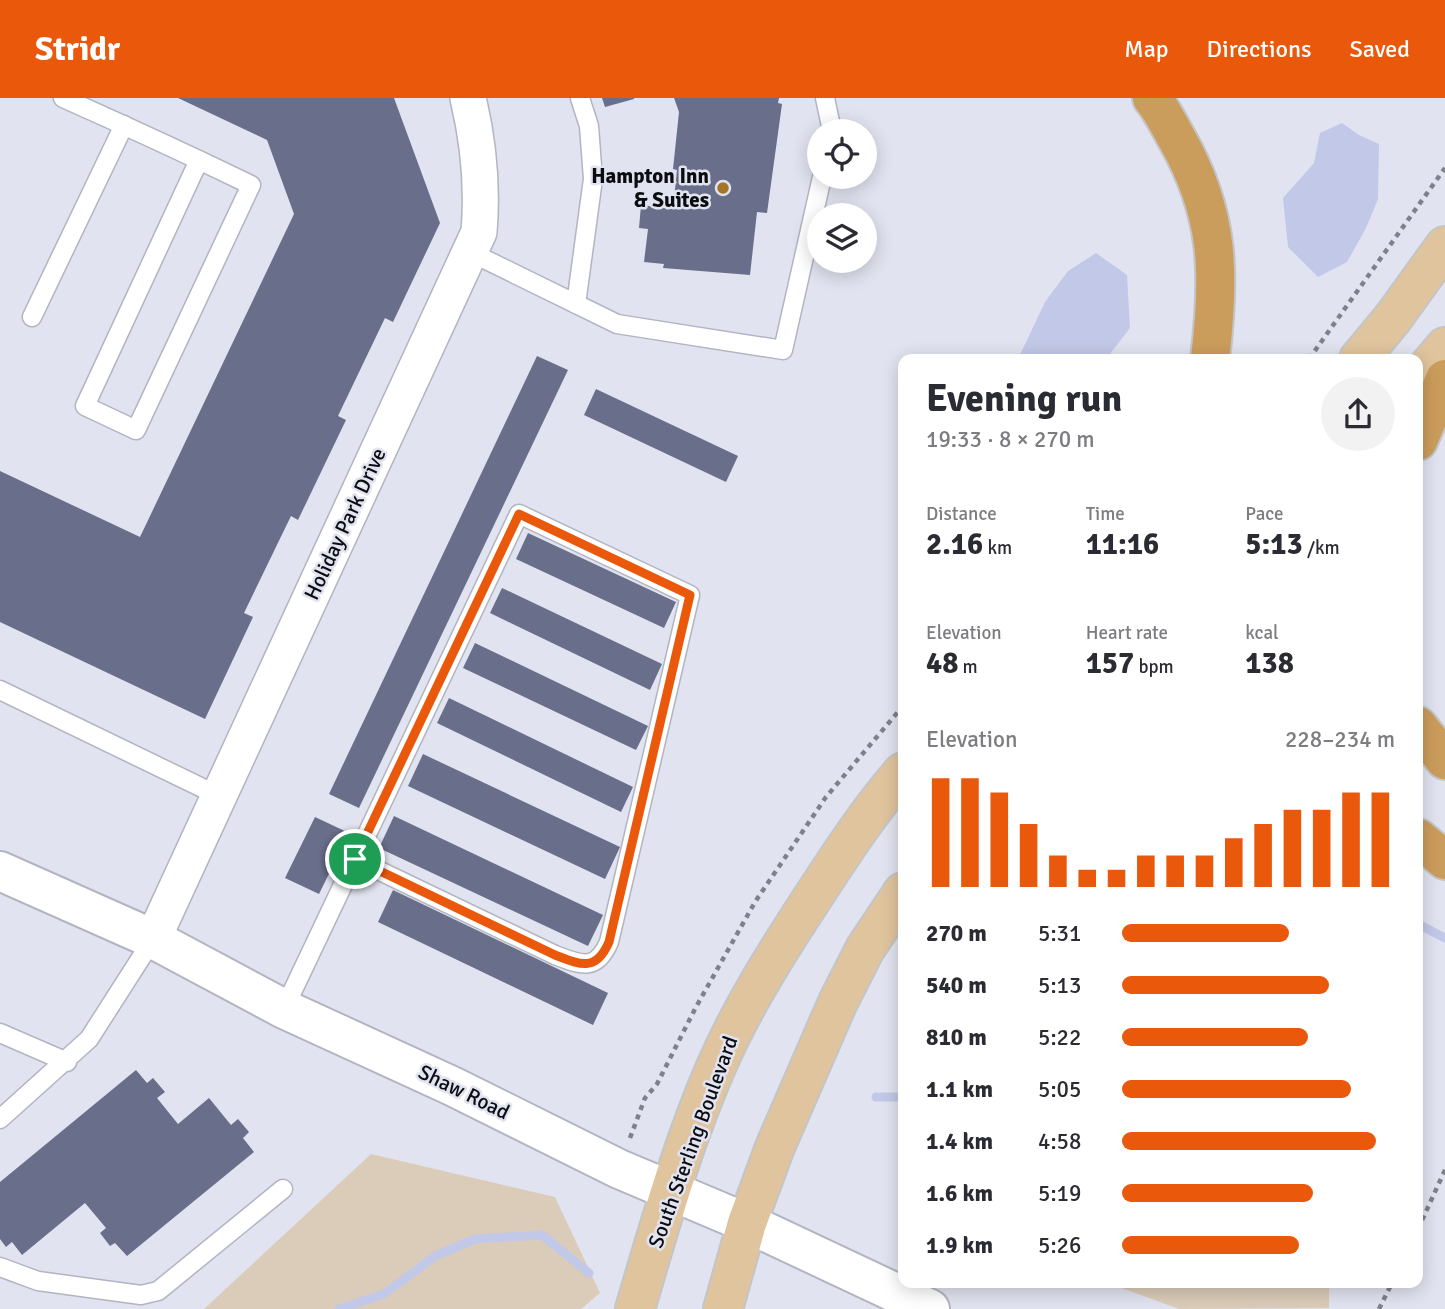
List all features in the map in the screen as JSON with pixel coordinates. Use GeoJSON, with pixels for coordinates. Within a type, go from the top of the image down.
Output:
{"type":"FeatureCollection","features":[{"type":"Feature","properties":{"kind":"highway"},"geometry":{"type":"LineString","coordinates":[[1152,98],[1196,171],[1212,228],[1217,291],[1211,354]]}},
{"type":"Feature","properties":{"kind":"highway"},"geometry":{"type":"LineString","coordinates":[[1423,430],[1445,379]]}},
{"type":"Feature","properties":{"kind":"highway"},"geometry":{"type":"LineString","coordinates":[[1423,732],[1445,760]]}},
{"type":"Feature","properties":{"kind":"highway"},"geometry":{"type":"LineString","coordinates":[[1423,842],[1445,860]]}},
{"type":"Feature","properties":{"kind":"main road"},"geometry":{"type":"LineString","coordinates":[[1363,354],[1445,246]]}},
{"type":"Feature","properties":{"kind":"main road"},"geometry":{"type":"LineString","coordinates":[[1423,373],[1445,347]]}},
{"type":"Feature","properties":{"kind":"main road","name":"South Sterling Boulevard"},"geometry":{"type":"LineString","coordinates":[[635,1309],[672,1191],[715,1069],[741,1014],[778,951],[849,843],[898,779]]}},
{"type":"Feature","properties":{"kind":"main road","name":"Shaw Road"},"geometry":{"type":"LineString","coordinates":[[0,871],[153,939],[284,1009],[453,1086],[619,1169],[747,1223],[930,1309]]}},
{"type":"Feature","properties":{"kind":"main road"},"geometry":{"type":"LineString","coordinates":[[723,1309],[747,1223],[775,1147],[838,1002],[865,950],[898,900]]}},
{"type":"Feature","properties":{"kind":"street","name":"Holiday Park Drive"},"geometry":{"type":"LineString","coordinates":[[153,939],[480,232],[482,187],[478,139],[468,98]]}},
{"type":"Feature","properties":{"kind":"lane"},"geometry":{"type":"LineString","coordinates":[[63,98],[124,125],[251,185],[136,430],[85,406],[198,160]]}},
{"type":"Feature","properties":{"kind":"lane"},"geometry":{"type":"LineString","coordinates":[[576,304],[593,179],[589,126],[580,98]]}},
{"type":"Feature","properties":{"kind":"lane"},"geometry":{"type":"LineString","coordinates":[[825,98],[829,119]]}},
{"type":"Feature","properties":{"kind":"lane"},"geometry":{"type":"LineString","coordinates":[[32,317],[124,125]]}},
{"type":"Feature","properties":{"kind":"lane"},"geometry":{"type":"LineString","coordinates":[[470,253],[617,324],[783,349],[818,189]]}},
{"type":"Feature","properties":{"kind":"lane"},"geometry":{"type":"LineString","coordinates":[[284,1009],[355,859],[519,514],[690,595],[609,942],[603,955],[595,962],[583,964],[555,955],[355,859]]}},
{"type":"Feature","properties":{"kind":"lane"},"geometry":{"type":"LineString","coordinates":[[0,690],[219,796]]}},
{"type":"Feature","properties":{"kind":"lane"},"geometry":{"type":"LineString","coordinates":[[0,1119],[89,1039],[153,939]]}},
{"type":"Feature","properties":{"kind":"lane"},"geometry":{"type":"LineString","coordinates":[[0,1033],[66,1062]]}},
{"type":"Feature","properties":{"kind":"lane"},"geometry":{"type":"LineString","coordinates":[[0,1267],[38,1281],[141,1295],[158,1291],[283,1189]]}},
{"type":"Feature","properties":{"kind":"path"},"geometry":{"type":"LineString","coordinates":[[1313,354],[1445,168]]}},
{"type":"Feature","properties":{"kind":"path"},"geometry":{"type":"LineString","coordinates":[[619,1169],[645,1098],[657,1084],[696,1007],[755,902],[827,797],[898,712]]}},
{"type":"Feature","properties":{"kind":"path"},"geometry":{"type":"LineString","coordinates":[[1423,1217],[1445,1170]]}},
{"type":"Feature","properties":{"kind":"path"},"geometry":{"type":"LineString","coordinates":[[1379,1309],[1390,1288]]}},
{"type":"Feature","properties":{"kind":"shaded area"},"geometry":{"type":"Polygon","coordinates":[[[371,1154],[555,1197],[600,1293],[581,1309],[204,1309],[371,1154]]]}},
{"type":"Feature","properties":{"kind":"shaded area"},"geometry":{"type":"Polygon","coordinates":[[[1122,1288],[1329,1288],[1329,1308],[1179,1309],[1122,1288]]]}},
{"type":"Feature","properties":{"kind":"water"},"geometry":{"type":"Polygon","coordinates":[[[1342,123],[1379,144],[1378,199],[1347,262],[1318,277],[1288,247],[1283,198],[1314,163],[1320,133],[1342,123]]]}},
{"type":"Feature","properties":{"kind":"water"},"geometry":{"type":"Polygon","coordinates":[[[1096,253],[1127,275],[1130,328],[1110,354],[1020,354],[1045,302],[1068,271],[1096,253]]]}},
{"type":"Feature","properties":{"kind":"building"},"geometry":{"type":"Polygon","coordinates":[[[178,98],[394,98],[440,223],[393,322],[385,318],[338,416],[346,420],[298,520],[291,516],[244,613],[253,617],[205,719],[0,622],[0,471],[140,537],[294,214],[267,140],[178,98]]]}},
{"type":"Feature","properties":{"kind":"building","name":"Hampton Inn & Suites"},"geometry":{"type":"Polygon","coordinates":[[[602,98],[634,98],[634,99],[605,107],[602,98]]]}},
{"type":"Feature","properties":{"kind":"building","name":"Hampton Inn & Suites"},"geometry":{"type":"Polygon","coordinates":[[[674,98],[779,98],[778,103],[782,104],[767,213],[757,212],[750,275],[663,268],[664,264],[644,262],[648,229],[639,228],[641,205],[673,209],[677,170],[673,169],[679,112],[674,98]]]}},
{"type":"Feature","properties":{"kind":"building"},"geometry":{"type":"Polygon","coordinates":[[[537,356],[568,370],[359,808],[329,794],[537,356]]]}},
{"type":"Feature","properties":{"kind":"building"},"geometry":{"type":"Polygon","coordinates":[[[596,389],[738,456],[726,482],[584,415],[596,389]]]}},
{"type":"Feature","properties":{"kind":"building"},"geometry":{"type":"Polygon","coordinates":[[[528,533],[676,602],[664,628],[516,559],[528,533]]]}},
{"type":"Feature","properties":{"kind":"building"},"geometry":{"type":"Polygon","coordinates":[[[502,588],[662,664],[650,690],[490,613],[502,588]]]}},
{"type":"Feature","properties":{"kind":"building"},"geometry":{"type":"Polygon","coordinates":[[[475,643],[648,726],[636,750],[463,668],[475,643]]]}},
{"type":"Feature","properties":{"kind":"building"},"geometry":{"type":"Polygon","coordinates":[[[449,698],[633,787],[621,812],[437,723],[449,698]]]}},
{"type":"Feature","properties":{"kind":"building"},"geometry":{"type":"Polygon","coordinates":[[[423,754],[620,847],[605,879],[408,786],[423,754]]]}},
{"type":"Feature","properties":{"kind":"building"},"geometry":{"type":"Polygon","coordinates":[[[394,816],[603,915],[588,946],[379,848],[394,816]]]}},
{"type":"Feature","properties":{"kind":"building"},"geometry":{"type":"Polygon","coordinates":[[[315,817],[349,833],[319,894],[285,878],[315,817]]]}},
{"type":"Feature","properties":{"kind":"building"},"geometry":{"type":"Polygon","coordinates":[[[393,890],[608,993],[593,1025],[378,922],[393,890]]]}},
{"type":"Feature","properties":{"kind":"building"},"geometry":{"type":"Polygon","coordinates":[[[136,1070],[147,1083],[153,1078],[165,1092],[157,1098],[178,1124],[209,1098],[231,1125],[238,1119],[249,1132],[243,1138],[254,1152],[127,1256],[115,1243],[110,1246],[100,1233],[106,1228],[85,1203],[22,1255],[12,1242],[6,1247],[0,1239],[0,1182],[136,1070]]]}},
{"type":"Feature","properties":{"kind":"waterway"},"geometry":{"type":"LineString","coordinates":[[1423,927],[1445,938]]}},
{"type":"Feature","properties":{"kind":"waterway"},"geometry":{"type":"LineString","coordinates":[[876,1097],[898,1097]]}},
{"type":"Feature","properties":{"kind":"waterway"},"geometry":{"type":"LineString","coordinates":[[339,1309],[384,1294],[435,1256],[475,1239],[542,1235],[589,1273]]}},
{"type":"Feature","properties":{"kind":"place","name":"Hampton Inn & Suites"},"geometry":{"type":"Point","coordinates":[723,188]}},
{"type":"Feature","properties":{"kind":"route"},"geometry":{"type":"LineString","coordinates":[[519,514],[690,595],[609,942],[603,955],[595,962],[583,964],[555,955],[355,859],[519,514]]}}]}
